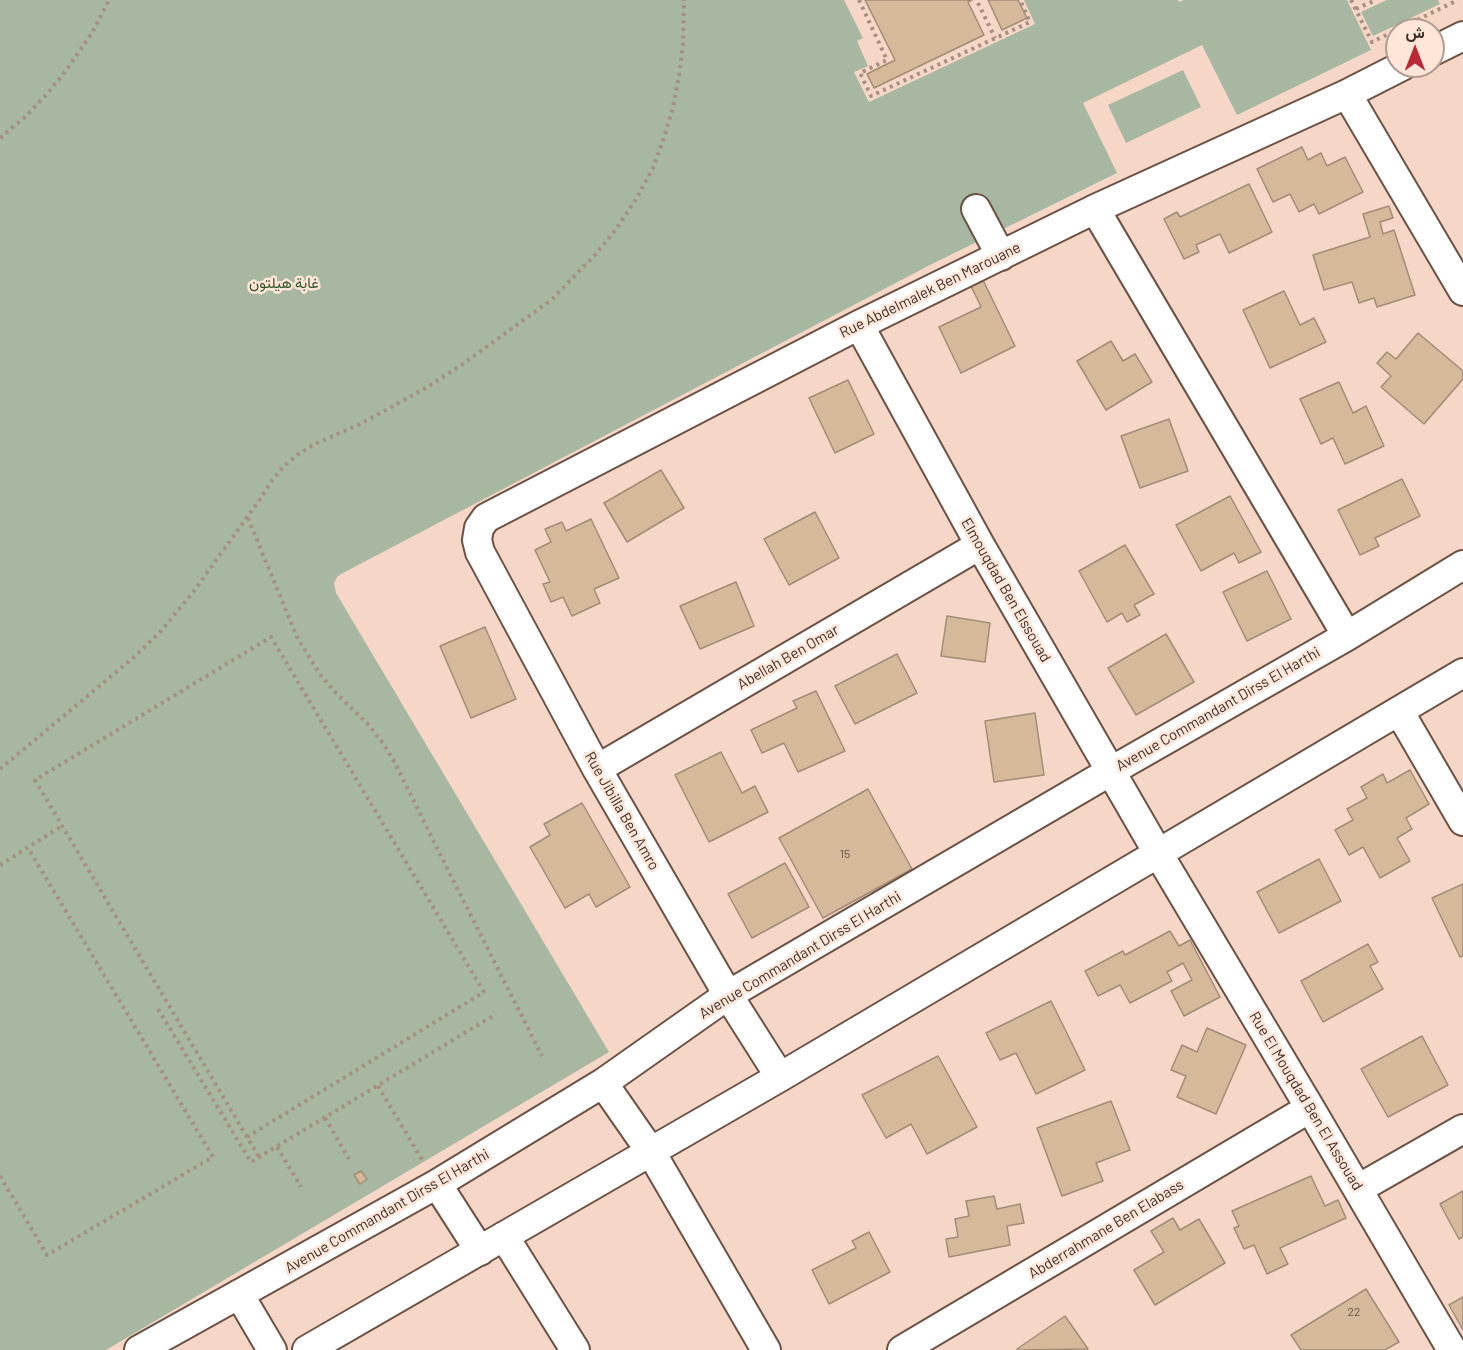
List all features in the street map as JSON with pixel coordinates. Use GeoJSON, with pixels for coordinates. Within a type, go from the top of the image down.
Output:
{"type":"FeatureCollection","features":[{"type":"Feature","properties":{"kind":"street"},"geometry":{"type":"LineString","coordinates":[[1445,45],[1463,36]]}},
{"type":"Feature","properties":{"kind":"street","name":"Rue Abdelmalek Ben Marouane"},"geometry":{"type":"LineString","coordinates":[[477,540],[479,528],[486,518],[859,325],[1095,209],[1385,75]]}},
{"type":"Feature","properties":{"kind":"street"},"geometry":{"type":"LineString","coordinates":[[1347,94],[1463,291]]}},
{"type":"Feature","properties":{"kind":"street"},"geometry":{"type":"LineString","coordinates":[[976,209],[1001,256]]}},
{"type":"Feature","properties":{"kind":"street"},"geometry":{"type":"LineString","coordinates":[[1095,209],[1347,636]]}},
{"type":"Feature","properties":{"kind":"street","name":"Elmouqdad Ben Elssouad"},"geometry":{"type":"LineString","coordinates":[[859,325],[980,545],[1158,853]]}},
{"type":"Feature","properties":{"kind":"street","name":"Rue Jibilla Ben Amro"},"geometry":{"type":"LineString","coordinates":[[477,540],[480,552],[597,769],[728,995],[780,1077]]}},
{"type":"Feature","properties":{"kind":"street","name":"Abellah Ben Omar"},"geometry":{"type":"LineString","coordinates":[[597,769],[980,545]]}},
{"type":"Feature","properties":{"kind":"street","name":"Avenue Commandant Dirss El Harthi"},"geometry":{"type":"LineString","coordinates":[[139,1350],[437,1184],[603,1083],[728,995],[1347,636],[1463,565]]}},
{"type":"Feature","properties":{"kind":"street"},"geometry":{"type":"LineString","coordinates":[[307,1350],[780,1077],[1463,673]]}},
{"type":"Feature","properties":{"kind":"street"},"geometry":{"type":"LineString","coordinates":[[1399,711],[1463,821]]}},
{"type":"Feature","properties":{"kind":"street","name":"Rue El Mouqdad Ben El Assouad"},"geometry":{"type":"LineString","coordinates":[[1158,853],[1358,1189],[1446,1348]]}},
{"type":"Feature","properties":{"kind":"street"},"geometry":{"type":"LineString","coordinates":[[603,1083],[651,1152],[766,1350]]}},
{"type":"Feature","properties":{"kind":"street","name":"Abderrahmane Ben Elabass"},"geometry":{"type":"LineString","coordinates":[[902,1350],[1310,1108]]}},
{"type":"Feature","properties":{"kind":"street"},"geometry":{"type":"LineString","coordinates":[[1358,1189],[1463,1129]]}},
{"type":"Feature","properties":{"kind":"street"},"geometry":{"type":"LineString","coordinates":[[437,1184],[480,1251]]}},
{"type":"Feature","properties":{"kind":"street"},"geometry":{"type":"LineString","coordinates":[[504,1236],[574,1350]]}},
{"type":"Feature","properties":{"kind":"street"},"geometry":{"type":"LineString","coordinates":[[239,1294],[272,1350]]}},
{"type":"Feature","properties":{"kind":"path"},"geometry":{"type":"LineString","coordinates":[[0,138],[26,116],[62,76],[92,33],[109,0]]}},
{"type":"Feature","properties":{"kind":"path"},"geometry":{"type":"LineString","coordinates":[[0,769],[133,658],[161,631],[248,517],[271,482],[297,454],[386,410],[460,366],[552,300],[595,255],[617,228],[636,199],[664,138],[679,76],[683,44],[684,0]]}},
{"type":"Feature","properties":{"kind":"path"},"geometry":{"type":"LineString","coordinates":[[859,0],[887,60],[860,73],[871,96],[1030,22],[1020,0]]}},
{"type":"Feature","properties":{"kind":"path"},"geometry":{"type":"LineString","coordinates":[[1351,0],[1372,42],[1458,0]]}},
{"type":"Feature","properties":{"kind":"path"},"geometry":{"type":"LineString","coordinates":[[1356,9],[1376,0]]}},
{"type":"Feature","properties":{"kind":"path"},"geometry":{"type":"LineString","coordinates":[[1444,0],[1446,6]]}},
{"type":"Feature","properties":{"kind":"path"},"geometry":{"type":"LineString","coordinates":[[978,3],[995,38]]}},
{"type":"Feature","properties":{"kind":"path"},"geometry":{"type":"LineString","coordinates":[[248,517],[297,637],[321,675],[368,724],[395,763],[542,1056]]}},
{"type":"Feature","properties":{"kind":"path"},"geometry":{"type":"LineString","coordinates":[[247,1137],[484,992],[270,637],[35,780],[62,826],[247,1137],[259,1157]]}},
{"type":"Feature","properties":{"kind":"path"},"geometry":{"type":"LineString","coordinates":[[0,865],[62,826]]}},
{"type":"Feature","properties":{"kind":"path"},"geometry":{"type":"LineString","coordinates":[[0,1176],[47,1255],[213,1157],[28,848]]}},
{"type":"Feature","properties":{"kind":"path"},"geometry":{"type":"LineString","coordinates":[[158,1009],[251,1162],[496,1014]]}},
{"type":"Feature","properties":{"kind":"path"},"geometry":{"type":"LineString","coordinates":[[378,1086],[437,1184]]}},
{"type":"Feature","properties":{"kind":"path"},"geometry":{"type":"LineString","coordinates":[[325,1118],[350,1159]]}},
{"type":"Feature","properties":{"kind":"path"},"geometry":{"type":"LineString","coordinates":[[277,1147],[301,1187]]}},
{"type":"Feature","properties":{"kind":"green space","name":"غابة هيلتون"},"geometry":{"type":"Polygon","coordinates":[[[0,0],[844,0],[863,38],[857,41],[868,66],[854,72],[869,102],[1035,24],[1024,0],[1178,0],[1179,2],[1184,0],[1347,0],[1371,50],[1237,115],[1202,45],[1083,103],[1117,173],[930,265],[337,577],[334,583],[336,593],[609,1052],[106,1350],[0,1350],[0,0]]]}},
{"type":"Feature","properties":{"kind":"green space"},"geometry":{"type":"Polygon","coordinates":[[[1387,0],[1438,0],[1440,4],[1411,18],[1385,18],[1385,30],[1373,36],[1361,12],[1387,0]]]}},
{"type":"Feature","properties":{"kind":"green space"},"geometry":{"type":"Polygon","coordinates":[[[1183,70],[1201,107],[1126,143],[1108,105],[1183,70]]]}},
{"type":"Feature","properties":{"kind":"building"},"geometry":{"type":"Polygon","coordinates":[[[865,0],[972,0],[968,2],[984,35],[874,88],[867,74],[895,60],[865,0]]]}},
{"type":"Feature","properties":{"kind":"building"},"geometry":{"type":"Polygon","coordinates":[[[988,0],[1018,0],[1027,18],[1002,30],[988,0]]]}},
{"type":"Feature","properties":{"kind":"building"},"geometry":{"type":"Polygon","coordinates":[[[1302,147],[1308,160],[1321,153],[1327,166],[1345,157],[1363,192],[1319,214],[1314,204],[1299,212],[1290,194],[1273,202],[1257,169],[1302,147]]]}},
{"type":"Feature","properties":{"kind":"building"},"geometry":{"type":"Polygon","coordinates":[[[1249,184],[1272,232],[1229,253],[1220,234],[1196,245],[1199,252],[1184,259],[1164,219],[1177,212],[1180,217],[1249,184]]]}},
{"type":"Feature","properties":{"kind":"building"},"geometry":{"type":"Polygon","coordinates":[[[1389,206],[1393,218],[1380,222],[1383,234],[1394,230],[1415,295],[1377,307],[1374,298],[1359,303],[1352,282],[1324,290],[1313,255],[1370,237],[1363,214],[1389,206]]]}},
{"type":"Feature","properties":{"kind":"building"},"geometry":{"type":"Polygon","coordinates":[[[982,278],[1015,346],[961,373],[939,327],[981,307],[970,284],[982,278]]]}},
{"type":"Feature","properties":{"kind":"building"},"geometry":{"type":"Polygon","coordinates":[[[1284,291],[1300,325],[1314,318],[1326,342],[1270,368],[1243,310],[1284,291]]]}},
{"type":"Feature","properties":{"kind":"building"},"geometry":{"type":"Polygon","coordinates":[[[1418,333],[1463,371],[1463,379],[1424,424],[1381,387],[1391,376],[1377,363],[1387,352],[1396,359],[1418,333]]]}},
{"type":"Feature","properties":{"kind":"building"},"geometry":{"type":"Polygon","coordinates":[[[1111,341],[1123,361],[1135,354],[1152,382],[1106,410],[1077,361],[1111,341]]]}},
{"type":"Feature","properties":{"kind":"building"},"geometry":{"type":"Polygon","coordinates":[[[848,380],[874,434],[835,453],[809,398],[848,380]]]}},
{"type":"Feature","properties":{"kind":"building"},"geometry":{"type":"Polygon","coordinates":[[[1339,382],[1353,413],[1366,406],[1384,446],[1345,464],[1333,438],[1321,444],[1300,399],[1339,382]]]}},
{"type":"Feature","properties":{"kind":"building"},"geometry":{"type":"Polygon","coordinates":[[[1169,419],[1188,471],[1140,488],[1121,436],[1169,419]]]}},
{"type":"Feature","properties":{"kind":"building"},"geometry":{"type":"Polygon","coordinates":[[[661,470],[684,508],[627,542],[604,503],[661,470]]]}},
{"type":"Feature","properties":{"kind":"building"},"geometry":{"type":"Polygon","coordinates":[[[1402,479],[1420,516],[1375,538],[1379,546],[1360,555],[1338,510],[1402,479]]]}},
{"type":"Feature","properties":{"kind":"building"},"geometry":{"type":"Polygon","coordinates":[[[1230,496],[1261,552],[1239,563],[1234,553],[1201,571],[1176,525],[1230,496]]]}},
{"type":"Feature","properties":{"kind":"building"},"geometry":{"type":"Polygon","coordinates":[[[815,512],[839,558],[789,585],[764,539],[815,512]]]}},
{"type":"Feature","properties":{"kind":"building"},"geometry":{"type":"Polygon","coordinates":[[[591,519],[619,578],[594,589],[600,603],[572,616],[563,597],[551,602],[543,584],[550,582],[535,550],[551,542],[545,529],[562,522],[566,531],[591,519]]]}},
{"type":"Feature","properties":{"kind":"building"},"geometry":{"type":"Polygon","coordinates":[[[1125,545],[1154,594],[1134,605],[1140,615],[1127,622],[1122,613],[1107,622],[1079,571],[1125,545]]]}},
{"type":"Feature","properties":{"kind":"building"},"geometry":{"type":"Polygon","coordinates":[[[1267,571],[1291,619],[1247,641],[1223,592],[1267,571]]]}},
{"type":"Feature","properties":{"kind":"building"},"geometry":{"type":"Polygon","coordinates":[[[736,582],[754,626],[700,649],[680,606],[736,582]]]}},
{"type":"Feature","properties":{"kind":"building"},"geometry":{"type":"Polygon","coordinates":[[[947,616],[990,623],[985,662],[941,656],[947,616]]]}},
{"type":"Feature","properties":{"kind":"building"},"geometry":{"type":"Polygon","coordinates":[[[485,627],[516,699],[471,718],[440,646],[485,627]]]}},
{"type":"Feature","properties":{"kind":"building"},"geometry":{"type":"Polygon","coordinates":[[[1166,634],[1194,682],[1136,715],[1108,668],[1166,634]]]}},
{"type":"Feature","properties":{"kind":"building"},"geometry":{"type":"Polygon","coordinates":[[[897,654],[917,693],[855,724],[835,686],[897,654]]]}},
{"type":"Feature","properties":{"kind":"building"},"geometry":{"type":"Polygon","coordinates":[[[816,691],[845,751],[798,772],[784,743],[762,753],[751,730],[797,708],[793,701],[816,691]]]}},
{"type":"Feature","properties":{"kind":"building"},"geometry":{"type":"Polygon","coordinates":[[[1035,713],[1044,775],[994,782],[985,721],[1035,713]]]}},
{"type":"Feature","properties":{"kind":"building"},"geometry":{"type":"Polygon","coordinates":[[[721,752],[742,793],[755,786],[768,812],[709,842],[675,775],[721,752]]]}},
{"type":"Feature","properties":{"kind":"building"},"geometry":{"type":"Polygon","coordinates":[[[1410,770],[1429,804],[1406,818],[1412,829],[1397,838],[1410,861],[1380,878],[1363,847],[1349,855],[1335,830],[1353,820],[1347,809],[1367,798],[1361,787],[1383,774],[1387,783],[1410,770]]]}},
{"type":"Feature","properties":{"kind":"building"},"geometry":{"type":"Polygon","coordinates":[[[868,789],[912,869],[823,918],[779,838],[868,789]]]}},
{"type":"Feature","properties":{"kind":"building"},"geometry":{"type":"Polygon","coordinates":[[[582,803],[630,887],[596,907],[589,894],[565,908],[530,847],[550,835],[544,824],[582,803]]]}},
{"type":"Feature","properties":{"kind":"building"},"geometry":{"type":"Polygon","coordinates":[[[1319,859],[1341,901],[1279,933],[1257,892],[1319,859]]]}},
{"type":"Feature","properties":{"kind":"building"},"geometry":{"type":"Polygon","coordinates":[[[785,863],[809,907],[752,938],[728,894],[785,863]]]}},
{"type":"Feature","properties":{"kind":"building"},"geometry":{"type":"Polygon","coordinates":[[[1463,884],[1463,956],[1460,957],[1432,898],[1463,884]]]}},
{"type":"Feature","properties":{"kind":"building"},"geometry":{"type":"Polygon","coordinates":[[[1170,931],[1179,946],[1190,940],[1220,997],[1184,1016],[1171,991],[1192,980],[1183,963],[1167,972],[1172,981],[1130,1003],[1120,985],[1098,996],[1085,971],[1123,951],[1125,955],[1170,931]]]}},
{"type":"Feature","properties":{"kind":"building"},"geometry":{"type":"Polygon","coordinates":[[[1368,944],[1378,962],[1370,966],[1383,989],[1323,1022],[1301,981],[1368,944]]]}},
{"type":"Feature","properties":{"kind":"building"},"geometry":{"type":"Polygon","coordinates":[[[1051,1001],[1085,1070],[1036,1094],[1016,1053],[1000,1060],[986,1033],[1051,1001]]]}},
{"type":"Feature","properties":{"kind":"building"},"geometry":{"type":"Polygon","coordinates":[[[1207,1028],[1246,1045],[1216,1114],[1177,1097],[1186,1076],[1171,1070],[1182,1045],[1197,1052],[1207,1028]]]}},
{"type":"Feature","properties":{"kind":"building"},"geometry":{"type":"Polygon","coordinates":[[[1422,1036],[1448,1085],[1388,1117],[1361,1069],[1422,1036]]]}},
{"type":"Feature","properties":{"kind":"building"},"geometry":{"type":"Polygon","coordinates":[[[938,1056],[977,1127],[927,1154],[911,1124],[886,1138],[862,1095],[938,1056]]]}},
{"type":"Feature","properties":{"kind":"building"},"geometry":{"type":"Polygon","coordinates":[[[1111,1101],[1130,1150],[1096,1163],[1103,1181],[1062,1196],[1037,1128],[1111,1101]]]}},
{"type":"Feature","properties":{"kind":"building"},"geometry":{"type":"Polygon","coordinates":[[[361,1171],[367,1179],[360,1184],[354,1175],[361,1171]]]}},
{"type":"Feature","properties":{"kind":"building"},"geometry":{"type":"Polygon","coordinates":[[[1311,1176],[1325,1206],[1338,1200],[1346,1218],[1280,1248],[1288,1264],[1267,1274],[1254,1245],[1244,1249],[1234,1228],[1239,1226],[1232,1211],[1311,1176]]]}},
{"type":"Feature","properties":{"kind":"building"},"geometry":{"type":"Polygon","coordinates":[[[1463,1191],[1463,1237],[1459,1239],[1440,1204],[1463,1191]]]}},
{"type":"Feature","properties":{"kind":"building"},"geometry":{"type":"Polygon","coordinates":[[[994,1196],[997,1209],[1020,1204],[1024,1223],[1007,1226],[1010,1245],[949,1257],[946,1239],[958,1237],[955,1219],[969,1216],[966,1201],[994,1196]]]}},
{"type":"Feature","properties":{"kind":"building"},"geometry":{"type":"Polygon","coordinates":[[[1173,1218],[1180,1230],[1199,1219],[1225,1263],[1155,1305],[1134,1270],[1164,1252],[1151,1231],[1173,1218]]]}},
{"type":"Feature","properties":{"kind":"building"},"geometry":{"type":"Polygon","coordinates":[[[869,1232],[890,1272],[829,1304],[812,1270],[856,1248],[852,1241],[869,1232]]]}},
{"type":"Feature","properties":{"kind":"building"},"geometry":{"type":"Polygon","coordinates":[[[1366,1289],[1399,1342],[1385,1350],[1301,1350],[1291,1335],[1366,1289]]]}},
{"type":"Feature","properties":{"kind":"building"},"geometry":{"type":"Polygon","coordinates":[[[1463,1297],[1463,1330],[1449,1305],[1463,1297]]]}},
{"type":"Feature","properties":{"kind":"building"},"geometry":{"type":"Polygon","coordinates":[[[1065,1316],[1088,1349],[1017,1349],[1065,1316]]]}}]}
